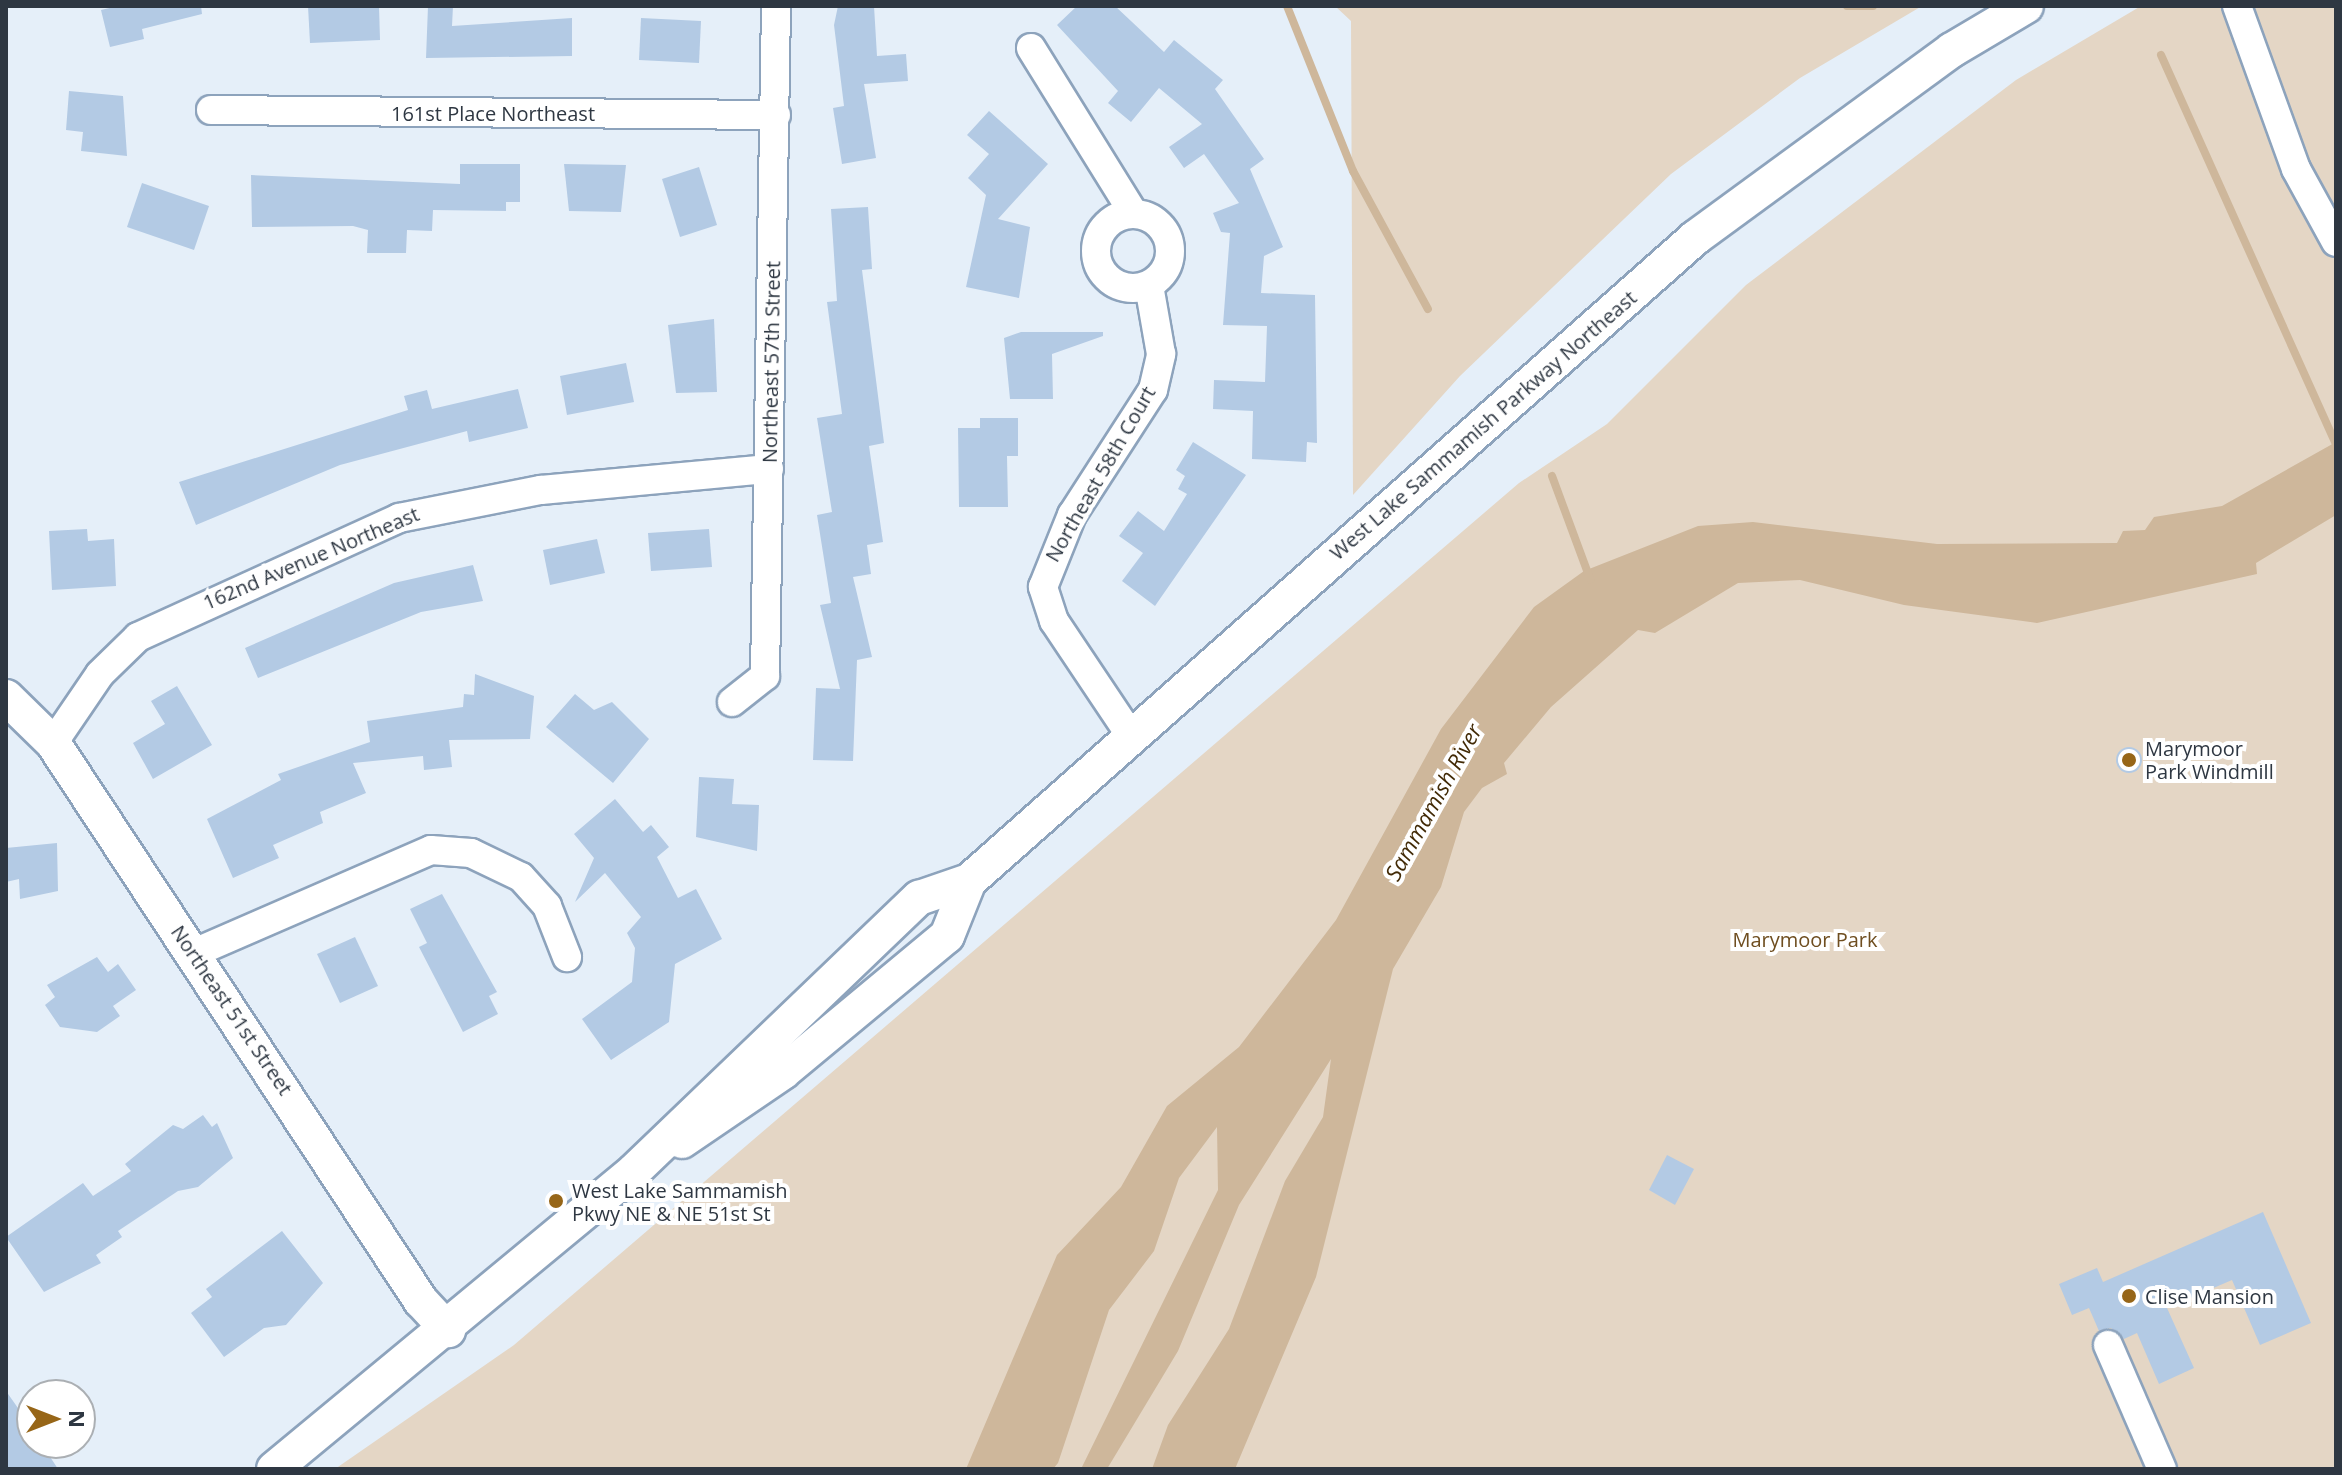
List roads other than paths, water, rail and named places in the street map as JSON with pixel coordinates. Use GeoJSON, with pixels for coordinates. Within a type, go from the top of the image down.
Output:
{"type":"FeatureCollection","features":[{"type":"Feature","properties":{"kind":"main road","name":"West Lake Sammamish Parkway Northeast"},"geometry":{"type":"LineString","coordinates":[[274,1469],[448,1330],[634,1171],[919,898],[969,881],[1695,238],[1952,50],[2026,6]]}},
{"type":"Feature","properties":{"kind":"main road","name":"Northeast 51st Street"},"geometry":{"type":"LineString","coordinates":[[6,697],[53,743],[421,1301],[448,1330]]}},
{"type":"Feature","properties":{"kind":"main road","name":"West Lake Sammamish Parkway Northeast"},"geometry":{"type":"LineString","coordinates":[[634,1171],[762,1088],[947,936],[969,881]]}},
{"type":"Feature","properties":{"kind":"street","name":"Northeast 57th Street"},"geometry":{"type":"LineString","coordinates":[[732,702],[765,676],[776,6]]}},
{"type":"Feature","properties":{"kind":"street"},"geometry":{"type":"LineString","coordinates":[[2237,6],[2296,169],[2336,242]]}},
{"type":"Feature","properties":{"kind":"street"},"geometry":{"type":"LineString","coordinates":[[1031,48],[1134,214]]}},
{"type":"Feature","properties":{"kind":"street","name":"161st Place Northeast"},"geometry":{"type":"LineString","coordinates":[[211,110],[776,115]]}},
{"type":"Feature","properties":{"kind":"street"},"geometry":{"type":"LineString","coordinates":[[1134,214],[1154,220],[1169,240],[1168,265],[1149,285],[1118,285],[1096,258],[1106,224],[1134,214]]}},
{"type":"Feature","properties":{"kind":"street","name":"Northeast 58th Court"},"geometry":{"type":"LineString","coordinates":[[1131,736],[1054,621],[1043,587],[1072,515],[1153,390],[1161,354],[1149,285]]}},
{"type":"Feature","properties":{"kind":"street","name":"162nd Avenue Northeast"},"geometry":{"type":"LineString","coordinates":[[53,743],[100,674],[138,637],[399,518],[541,490],[769,469]]}},
{"type":"Feature","properties":{"kind":"street"},"geometry":{"type":"LineString","coordinates":[[194,953],[431,850],[471,853],[521,877],[547,906],[567,957]]}},
{"type":"Feature","properties":{"kind":"street"},"geometry":{"type":"LineString","coordinates":[[2108,1345],[2162,1469]]}},
{"type":"Feature","properties":{"kind":"water","name":"Sammamish River"},"geometry":{"type":"Polygon","coordinates":[[[2336,442],[2336,515],[2256,563],[2257,574],[2037,623],[1904,605],[1800,580],[1738,583],[1655,633],[1638,630],[1551,707],[1504,763],[1507,774],[1482,788],[1464,812],[1441,887],[1393,969],[1316,1277],[1235,1469],[1152,1469],[1168,1425],[1229,1329],[1285,1181],[1323,1117],[1331,1059],[1239,1205],[1178,1351],[1107,1469],[1081,1469],[1218,1190],[1217,1127],[1179,1178],[1154,1251],[1109,1310],[1058,1463],[1053,1469],[966,1469],[1057,1255],[1121,1187],[1167,1106],[1239,1047],[1336,920],[1441,729],[1534,607],[1584,571],[1698,526],[1753,522],[1937,544],[2117,543],[2123,531],[2145,530],[2154,517],[2222,506],[2336,442]]]}},
{"type":"Feature","properties":{"kind":"waterway"},"geometry":{"type":"LineString","coordinates":[[1287,6],[1353,171],[1428,309]]}},
{"type":"Feature","properties":{"kind":"waterway"},"geometry":{"type":"LineString","coordinates":[[1847,6],[1873,6]]}},
{"type":"Feature","properties":{"kind":"waterway"},"geometry":{"type":"LineString","coordinates":[[2161,55],[2336,445]]}},
{"type":"Feature","properties":{"kind":"waterway"},"geometry":{"type":"LineString","coordinates":[[1552,476],[1590,579]]}},
{"type":"Feature","properties":{"kind":"place","name":"Marymoor Park Windmill"},"geometry":{"type":"Point","coordinates":[2129,760]}},
{"type":"Feature","properties":{"kind":"place","name":"West Lake Sammamish Pkwy NE & NE 51st St"},"geometry":{"type":"Point","coordinates":[556,1201]}},
{"type":"Feature","properties":{"kind":"place","name":"Clise Mansion"},"geometry":{"type":"Point","coordinates":[2129,1296]}},
{"type":"Feature","properties":{"kind":"park label","name":"Marymoor Park"},"geometry":{"type":"Point","coordinates":[1805,939]}}]}
